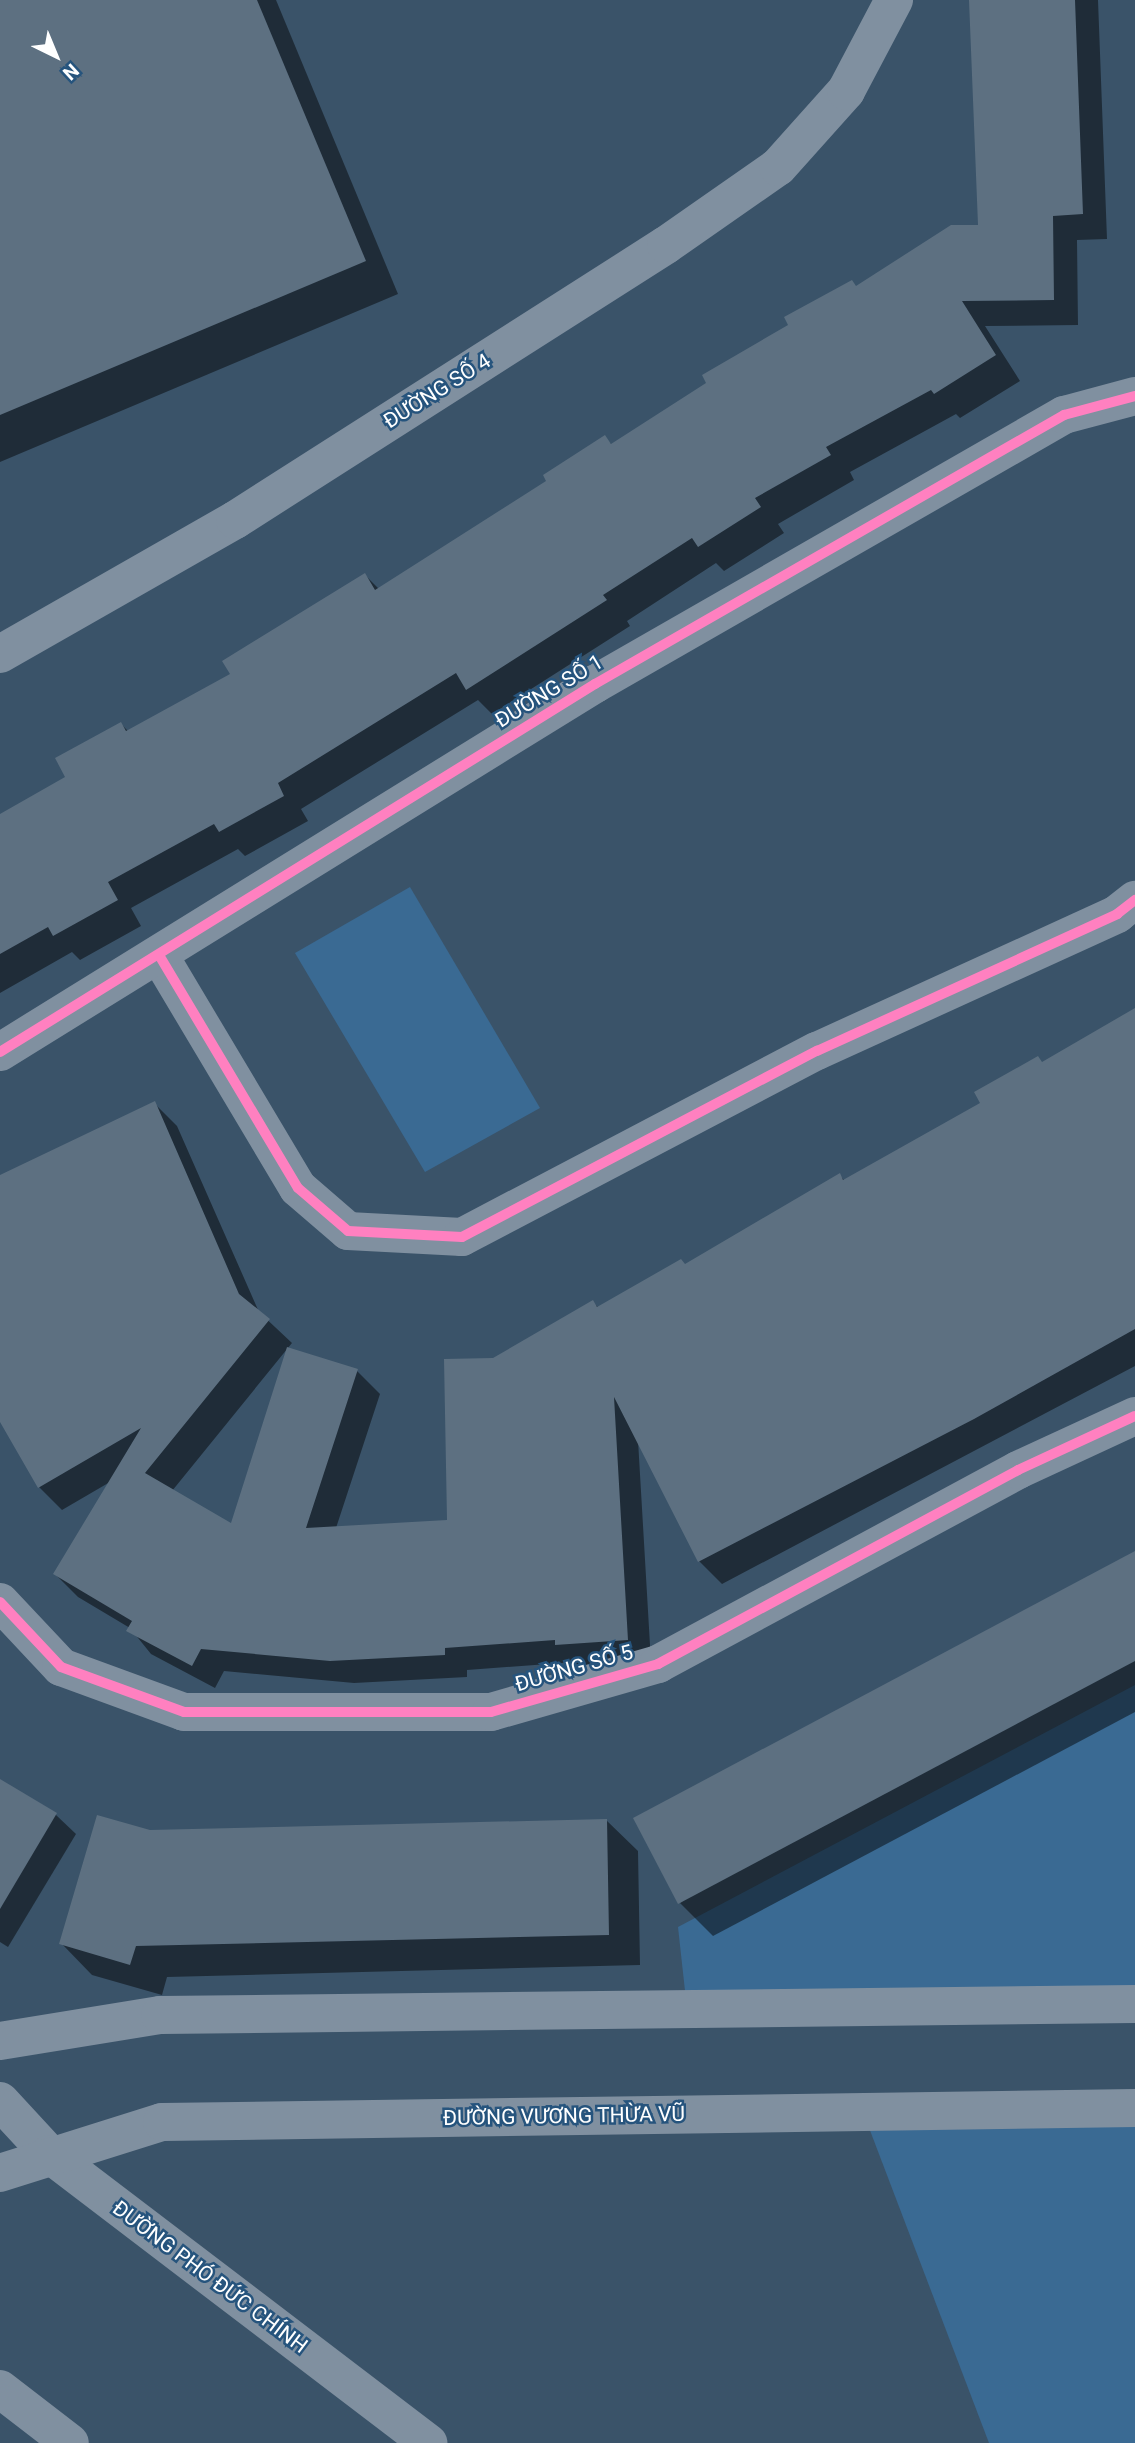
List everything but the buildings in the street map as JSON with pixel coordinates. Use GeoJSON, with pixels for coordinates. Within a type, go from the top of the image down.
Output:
{"type":"FeatureCollection","features":[{"type":"Feature","properties":{"kind":"street","name":"ĐƯỜNG SỐ 4"},"geometry":{"type":"LineString","coordinates":[[0,654],[235,520],[666,245],[778,167],[846,91],[894,0]]}},
{"type":"Feature","properties":{"kind":"street","name":"ĐƯỜNG SỐ 1"},"geometry":{"type":"LineString","coordinates":[[0,1052],[595,684],[1064,415],[1135,396]]}},
{"type":"Feature","properties":{"kind":"street"},"geometry":{"type":"LineString","coordinates":[[159,954],[298,1188],[348,1231],[462,1237],[817,1051],[1117,914],[1135,900]]}},
{"type":"Feature","properties":{"kind":"street","name":"ĐƯỜNG SỐ 5"},"geometry":{"type":"LineString","coordinates":[[0,1602],[61,1667],[184,1712],[491,1712],[658,1664],[1018,1470],[1135,1416]]}},
{"type":"Feature","properties":{"kind":"street"},"geometry":{"type":"LineString","coordinates":[[0,2040],[160,2015],[1135,2004]]}},
{"type":"Feature","properties":{"kind":"street","name":"ĐƯỜNG PHÓ ĐỨC CHÍNH"},"geometry":{"type":"LineString","coordinates":[[0,2101],[49,2154],[428,2443]]}},
{"type":"Feature","properties":{"kind":"street","name":"ĐƯỜNG VƯƠNG THỪA VŨ"},"geometry":{"type":"LineString","coordinates":[[0,2173],[49,2154],[162,2122],[1135,2108]]}},
{"type":"Feature","properties":{"kind":"street"},"geometry":{"type":"LineString","coordinates":[[0,2389],[70,2443]]}},
{"type":"Feature","properties":{"kind":"shaded area"},"geometry":{"type":"Polygon","coordinates":[[[410,887],[540,1108],[425,1172],[295,953],[410,887]]]}},
{"type":"Feature","properties":{"kind":"shaded area"},"geometry":{"type":"Polygon","coordinates":[[[1135,1685],[1135,2003],[687,2009],[678,1927],[1135,1685]]]}},
{"type":"Feature","properties":{"kind":"shaded area"},"geometry":{"type":"Polygon","coordinates":[[[1135,2108],[1135,2443],[989,2443],[863,2112],[1135,2108]]]}},
{"type":"Feature","properties":{"kind":"cycle path"},"geometry":{"type":"LineString","coordinates":[[0,1052],[595,684],[1064,415],[1135,396]]}},
{"type":"Feature","properties":{"kind":"cycle path"},"geometry":{"type":"LineString","coordinates":[[159,955],[298,1188],[348,1231],[462,1237],[817,1051],[1117,914],[1135,900]]}},
{"type":"Feature","properties":{"kind":"cycle path"},"geometry":{"type":"LineString","coordinates":[[0,1602],[61,1667],[184,1712],[491,1712],[658,1664],[1018,1470],[1135,1416]]}}]}
